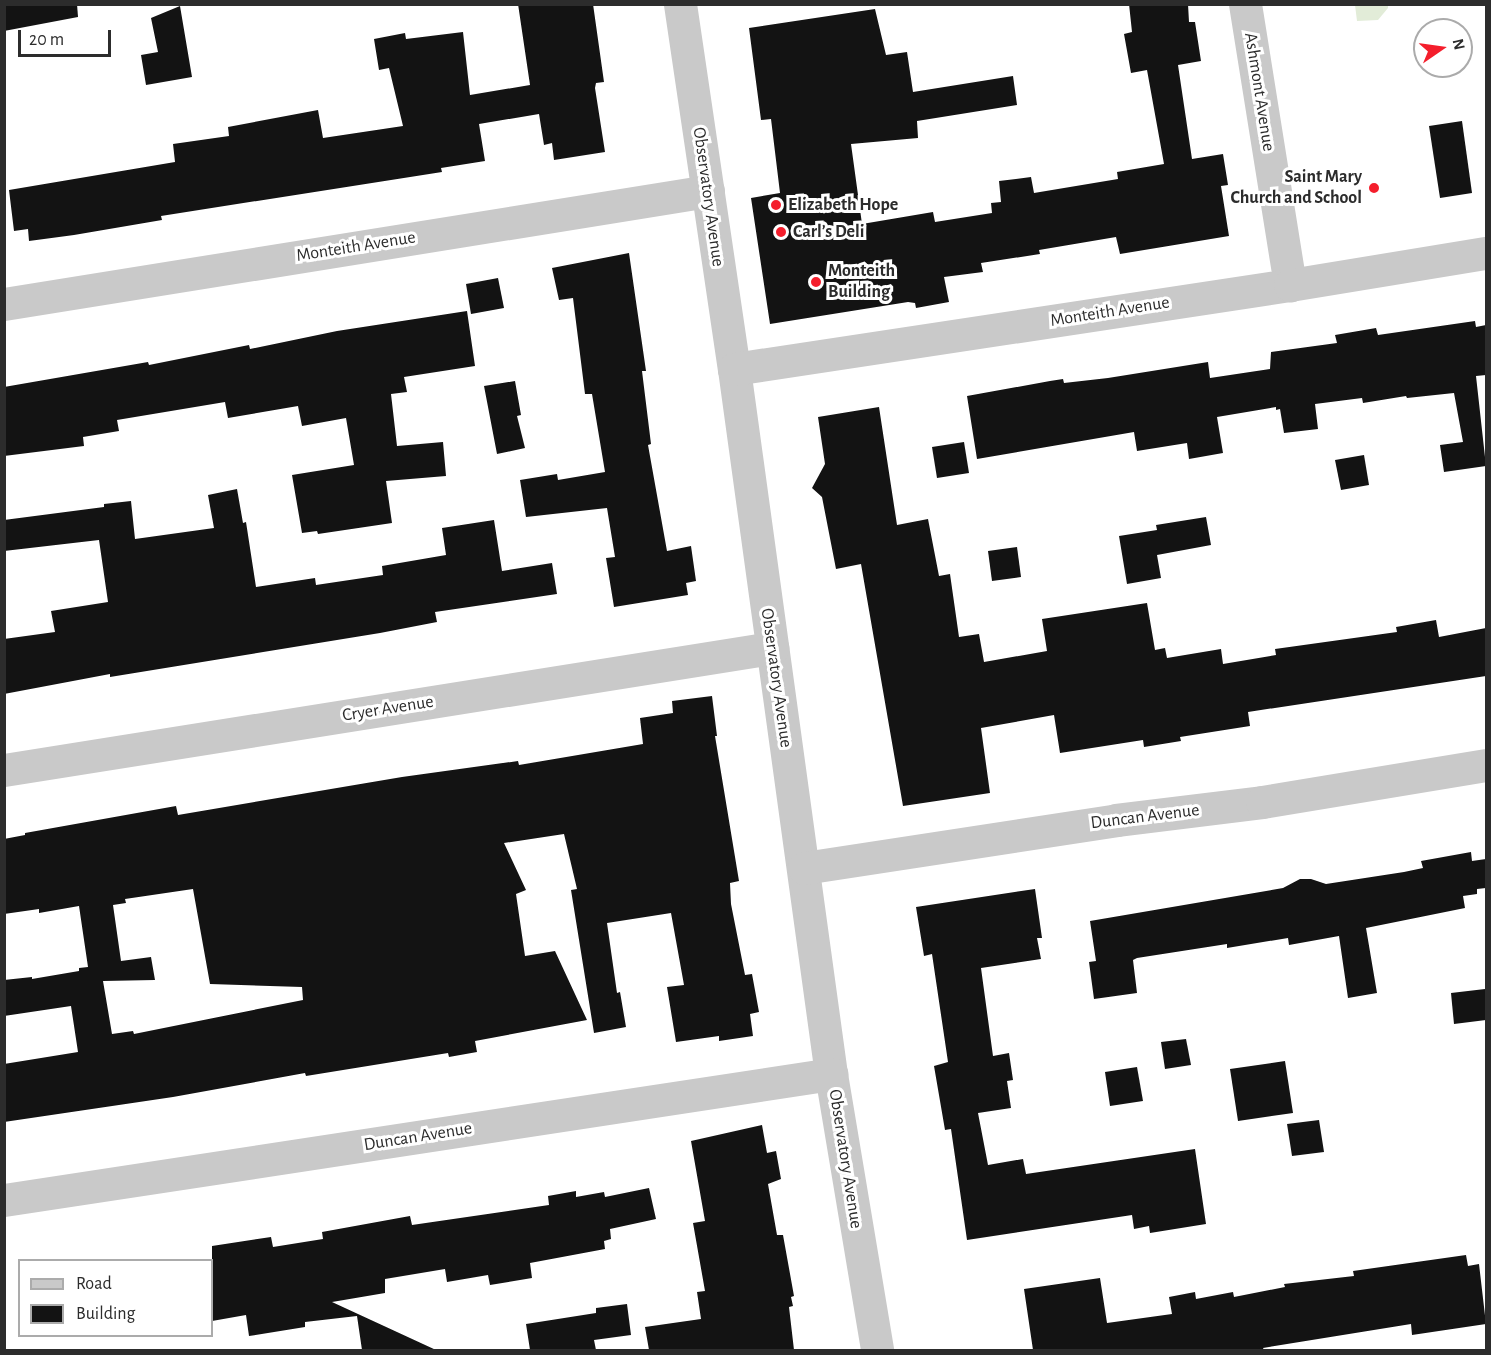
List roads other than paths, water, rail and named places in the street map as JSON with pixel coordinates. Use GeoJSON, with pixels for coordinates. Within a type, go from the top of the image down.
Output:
{"type":"FeatureCollection","features":[{"type":"Feature","properties":{"kind":"street","name":"Observatory Avenue"},"geometry":{"type":"LineString","coordinates":[[680,4],[734,369],[831,1074],[877,1350]]}},
{"type":"Feature","properties":{"kind":"street","name":"Ashmont Avenue"},"geometry":{"type":"LineString","coordinates":[[1245,4],[1290,285]]}},
{"type":"Feature","properties":{"kind":"street","name":"Monteith Avenue"},"geometry":{"type":"LineString","coordinates":[[4,304],[708,190]]}},
{"type":"Feature","properties":{"kind":"street","name":"Monteith Avenue"},"geometry":{"type":"LineString","coordinates":[[734,369],[1486,253]]}},
{"type":"Feature","properties":{"kind":"street","name":"Cryer Avenue"},"geometry":{"type":"LineString","coordinates":[[4,770],[772,648]]}},
{"type":"Feature","properties":{"kind":"street","name":"Duncan Avenue"},"geometry":{"type":"LineString","coordinates":[[804,868],[1116,820],[1262,802],[1486,765]]}},
{"type":"Feature","properties":{"kind":"street","name":"Duncan Avenue"},"geometry":{"type":"LineString","coordinates":[[4,1200],[831,1074]]}},
{"type":"Feature","properties":{"kind":"place","name":"Saint Mary Church and School"},"geometry":{"type":"Point","coordinates":[1374,188]}},
{"type":"Feature","properties":{"kind":"place","name":"Elizabeth Hope"},"geometry":{"type":"Point","coordinates":[776,205]}},
{"type":"Feature","properties":{"kind":"place","name":"Carl’s Deli"},"geometry":{"type":"Point","coordinates":[781,232]}},
{"type":"Feature","properties":{"kind":"place","name":"Monteith Building"},"geometry":{"type":"Point","coordinates":[816,282]}}]}
